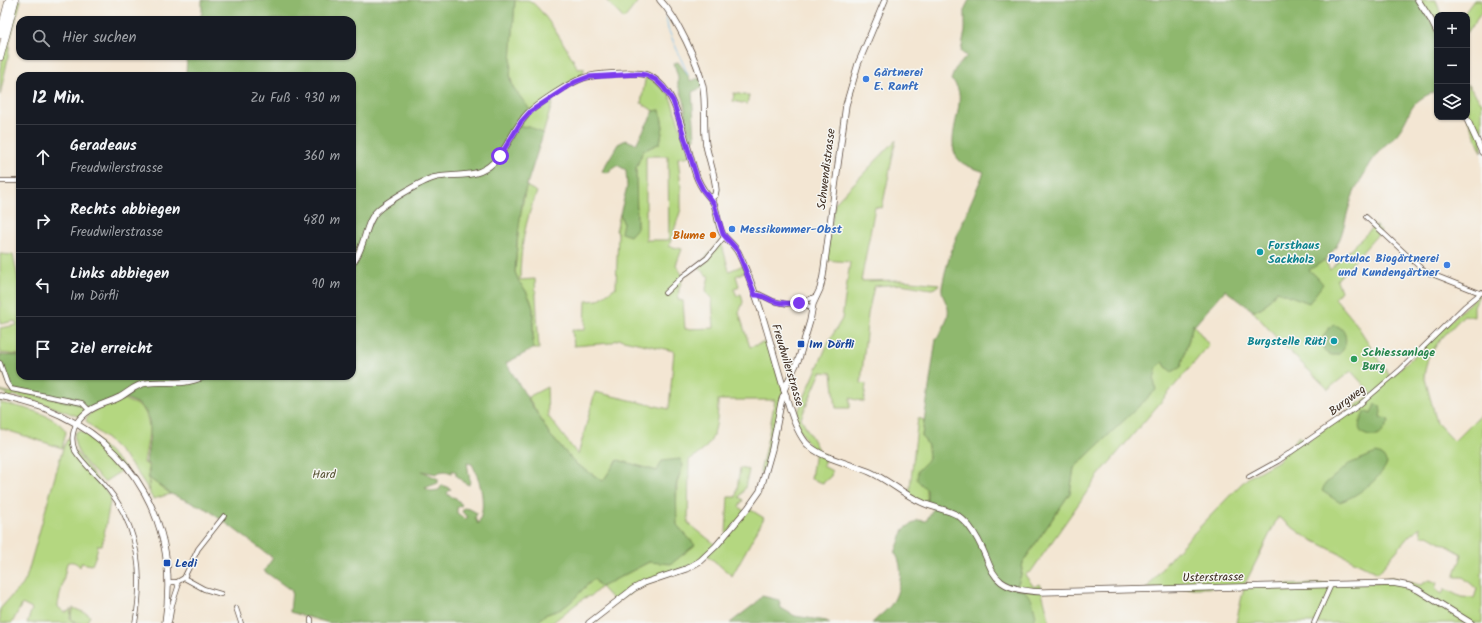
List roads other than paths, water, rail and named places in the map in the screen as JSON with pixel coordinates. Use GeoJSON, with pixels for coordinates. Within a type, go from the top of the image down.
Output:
{"type":"FeatureCollection","features":[{"type":"Feature","properties":{"kind":"highway"},"geometry":{"type":"LineString","coordinates":[[0,35],[9,0]]}},
{"type":"Feature","properties":{"kind":"highway"},"geometry":{"type":"LineString","coordinates":[[0,57],[15,0]]}},
{"type":"Feature","properties":{"kind":"street"},"geometry":{"type":"LineString","coordinates":[[660,0],[677,24],[700,78],[704,99],[704,128],[706,146],[716,190],[715,195],[711,198]]}},
{"type":"Feature","properties":{"kind":"street","name":"Schwendistrasse"},"geometry":{"type":"LineString","coordinates":[[589,623],[632,589],[686,569],[700,561],[716,546],[748,508],[760,491],[772,449],[783,396],[799,358],[810,322],[812,309],[823,276],[843,118],[846,105],[858,64],[885,0]]}},
{"type":"Feature","properties":{"kind":"street"},"geometry":{"type":"LineString","coordinates":[[1418,0],[1434,25]]}},
{"type":"Feature","properties":{"kind":"street","name":"Freudwilerstrasse"},"geometry":{"type":"LineString","coordinates":[[356,258],[361,251],[371,219],[380,208],[429,179],[444,176],[470,175],[484,170],[500,156],[521,122],[531,111],[575,82],[588,77],[639,74],[651,77],[664,88],[673,101],[697,178],[703,190],[711,198],[714,204],[720,228],[724,237],[738,251],[755,295],[797,428],[806,442],[815,451],[872,473],[923,503],[952,513],[965,521],[975,535]]}},
{"type":"Feature","properties":{"kind":"street"},"geometry":{"type":"LineString","coordinates":[[1467,120],[1482,152]]}},
{"type":"Feature","properties":{"kind":"street"},"geometry":{"type":"LineString","coordinates":[[0,181],[16,181]]}},
{"type":"Feature","properties":{"kind":"street"},"geometry":{"type":"LineString","coordinates":[[1366,217],[1424,271],[1481,292]]}},
{"type":"Feature","properties":{"kind":"street"},"geometry":{"type":"LineString","coordinates":[[666,293],[683,276],[707,258],[724,237]]}},
{"type":"Feature","properties":{"kind":"street","name":"Burgweg"},"geometry":{"type":"LineString","coordinates":[[1248,477],[1278,461],[1358,406],[1401,369],[1481,292]]}},
{"type":"Feature","properties":{"kind":"street"},"geometry":{"type":"LineString","coordinates":[[755,295],[760,294],[773,301],[782,303],[803,302],[816,296]]}},
{"type":"Feature","properties":{"kind":"street"},"geometry":{"type":"LineString","coordinates":[[803,302],[812,309]]}},
{"type":"Feature","properties":{"kind":"street"},"geometry":{"type":"LineString","coordinates":[[0,363],[7,383],[11,389],[82,403],[88,410]]}},
{"type":"Feature","properties":{"kind":"street"},"geometry":{"type":"LineString","coordinates":[[135,623],[139,600],[139,564],[134,540],[128,522],[114,498],[75,451],[72,435],[76,424],[88,410],[119,397],[142,384],[149,382],[183,383],[192,380]]}},
{"type":"Feature","properties":{"kind":"street"},"geometry":{"type":"LineString","coordinates":[[0,396],[44,408],[76,424],[99,439],[117,455],[134,476],[153,508],[162,533],[167,563],[168,582],[165,623]]}},
{"type":"Feature","properties":{"kind":"street"},"geometry":{"type":"LineString","coordinates":[[168,582],[177,582],[184,578],[198,549],[224,516]]}},
{"type":"Feature","properties":{"kind":"street","name":"Usterstrasse"},"geometry":{"type":"LineString","coordinates":[[975,535],[988,565],[995,576],[1009,586],[1025,591],[1393,583],[1401,584],[1424,593],[1468,622]]}},
{"type":"Feature","properties":{"kind":"street"},"geometry":{"type":"LineString","coordinates":[[184,578],[204,589],[221,594]]}},
{"type":"Feature","properties":{"kind":"street"},"geometry":{"type":"LineString","coordinates":[[169,623],[172,605],[178,587],[177,582]]}},
{"type":"Feature","properties":{"kind":"street"},"geometry":{"type":"LineString","coordinates":[[1314,623],[1332,585]]}},
{"type":"Feature","properties":{"kind":"street"},"geometry":{"type":"LineString","coordinates":[[236,608],[241,623]]}},
{"type":"Feature","properties":{"kind":"waterway"},"geometry":{"type":"LineString","coordinates":[[665,10],[668,29],[688,75]]}},
{"type":"Feature","properties":{"kind":"place","name":"Gärtnerei E. Ranft"},"geometry":{"type":"Point","coordinates":[866,79]}},
{"type":"Feature","properties":{"kind":"place","name":"Messikommer-Obst"},"geometry":{"type":"Point","coordinates":[732,229]}},
{"type":"Feature","properties":{"kind":"place","name":"Blume"},"geometry":{"type":"Point","coordinates":[713,235]}},
{"type":"Feature","properties":{"kind":"place","name":"Forsthaus Sackholz"},"geometry":{"type":"Point","coordinates":[1260,252]}},
{"type":"Feature","properties":{"kind":"place","name":"Portulac Biogärtnerei und Kundengärtner"},"geometry":{"type":"Point","coordinates":[1447,265]}},
{"type":"Feature","properties":{"kind":"place","name":"Burgstelle Rüti"},"geometry":{"type":"Point","coordinates":[1334,341]}},
{"type":"Feature","properties":{"kind":"place","name":"Im Dörfli"},"geometry":{"type":"Point","coordinates":[801,344]}},
{"type":"Feature","properties":{"kind":"place","name":"Schiessanlage Burg"},"geometry":{"type":"Point","coordinates":[1354,359]}},
{"type":"Feature","properties":{"kind":"place","name":"Ledi"},"geometry":{"type":"Point","coordinates":[167,563]}},
{"type":"Feature","properties":{"kind":"park label","name":"Hard"},"geometry":{"type":"Point","coordinates":[324,474]}}]}
